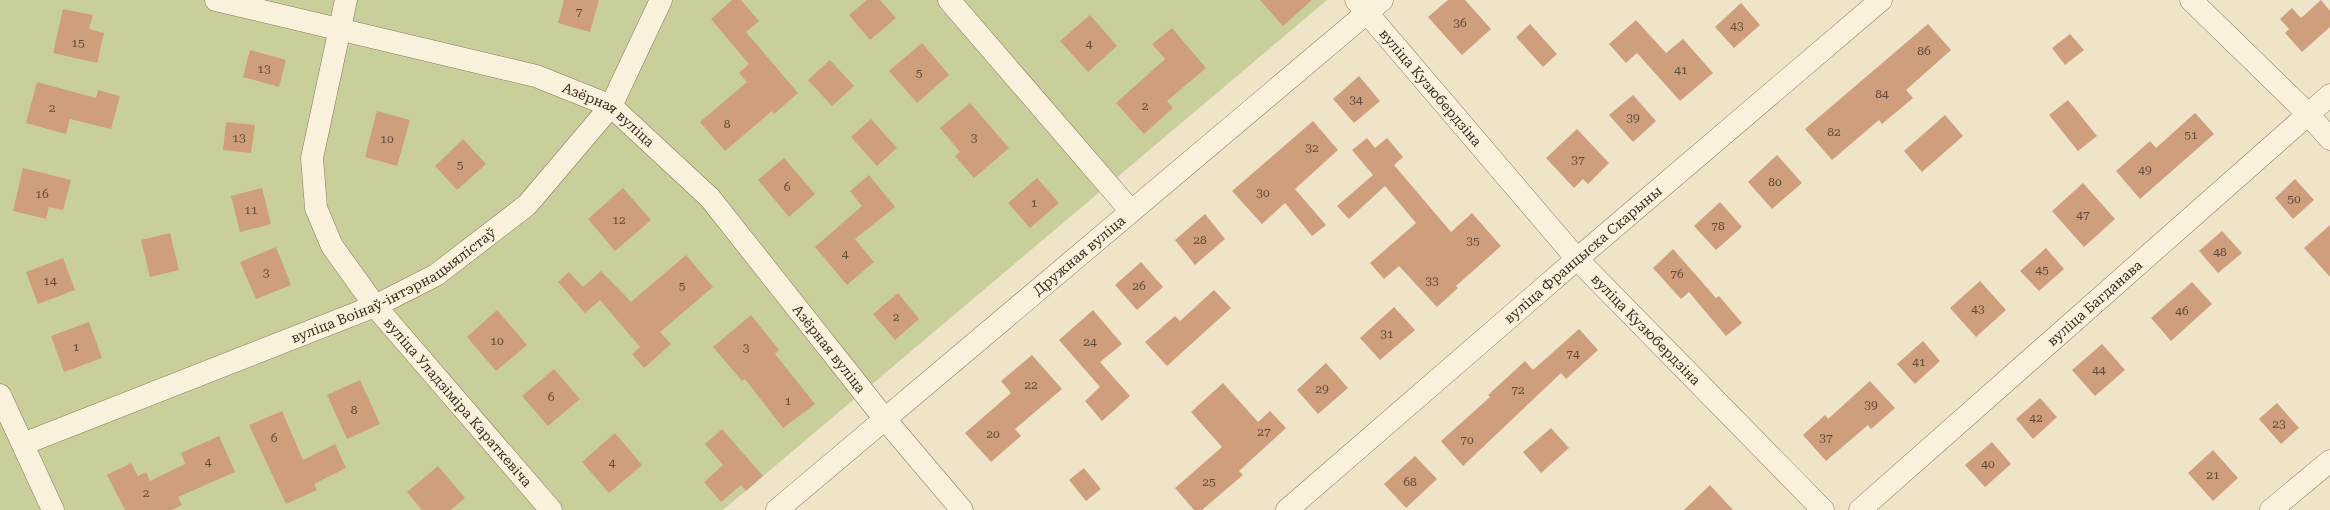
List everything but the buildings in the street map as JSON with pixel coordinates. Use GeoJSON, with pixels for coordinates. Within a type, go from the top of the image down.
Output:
{"type":"FeatureCollection","features":[{"type":"Feature","properties":{"kind":"street","name":"Азёрная вуліца"},"geometry":{"type":"LineString","coordinates":[[216,0],[536,76],[611,106],[710,198],[884,418],[962,510]]}},
{"type":"Feature","properties":{"kind":"street","name":"вуліца Уладзіміра Караткевіча"},"geometry":{"type":"LineString","coordinates":[[346,0],[312,158],[316,208],[332,246],[375,306],[551,510]]}},
{"type":"Feature","properties":{"kind":"street","name":"вуліца Воінаў-інтэрнацыялістаў"},"geometry":{"type":"LineString","coordinates":[[23,444],[375,306],[436,275],[527,205],[611,106],[661,0]]}},
{"type":"Feature","properties":{"kind":"street"},"geometry":{"type":"LineString","coordinates":[[949,0],[1130,210]]}},
{"type":"Feature","properties":{"kind":"street","name":"вуліца Францыска Скарыны"},"geometry":{"type":"LineString","coordinates":[[1287,510],[1577,259],[1881,0]]}},
{"type":"Feature","properties":{"kind":"street"},"geometry":{"type":"LineString","coordinates":[[2192,0],[2308,114],[2330,139]]}},
{"type":"Feature","properties":{"kind":"street","name":"Дружная вуліца"},"geometry":{"type":"LineString","coordinates":[[777,510],[1130,210],[1368,4]]}},
{"type":"Feature","properties":{"kind":"street","name":"вуліца Кузюбердзіна"},"geometry":{"type":"LineString","coordinates":[[1368,4],[1577,259],[1823,510]]}},
{"type":"Feature","properties":{"kind":"street","name":"вуліца Багданава"},"geometry":{"type":"LineString","coordinates":[[1860,510],[2330,95]]}},
{"type":"Feature","properties":{"kind":"street"},"geometry":{"type":"LineString","coordinates":[[0,395],[53,510]]}},
{"type":"Feature","properties":{"kind":"street"},"geometry":{"type":"LineString","coordinates":[[2271,510],[2330,461]]}},
{"type":"Feature","properties":{"kind":"green space"},"geometry":{"type":"Polygon","coordinates":[[[0,0],[1327,0],[723,510],[0,510],[0,0]]]}}]}
